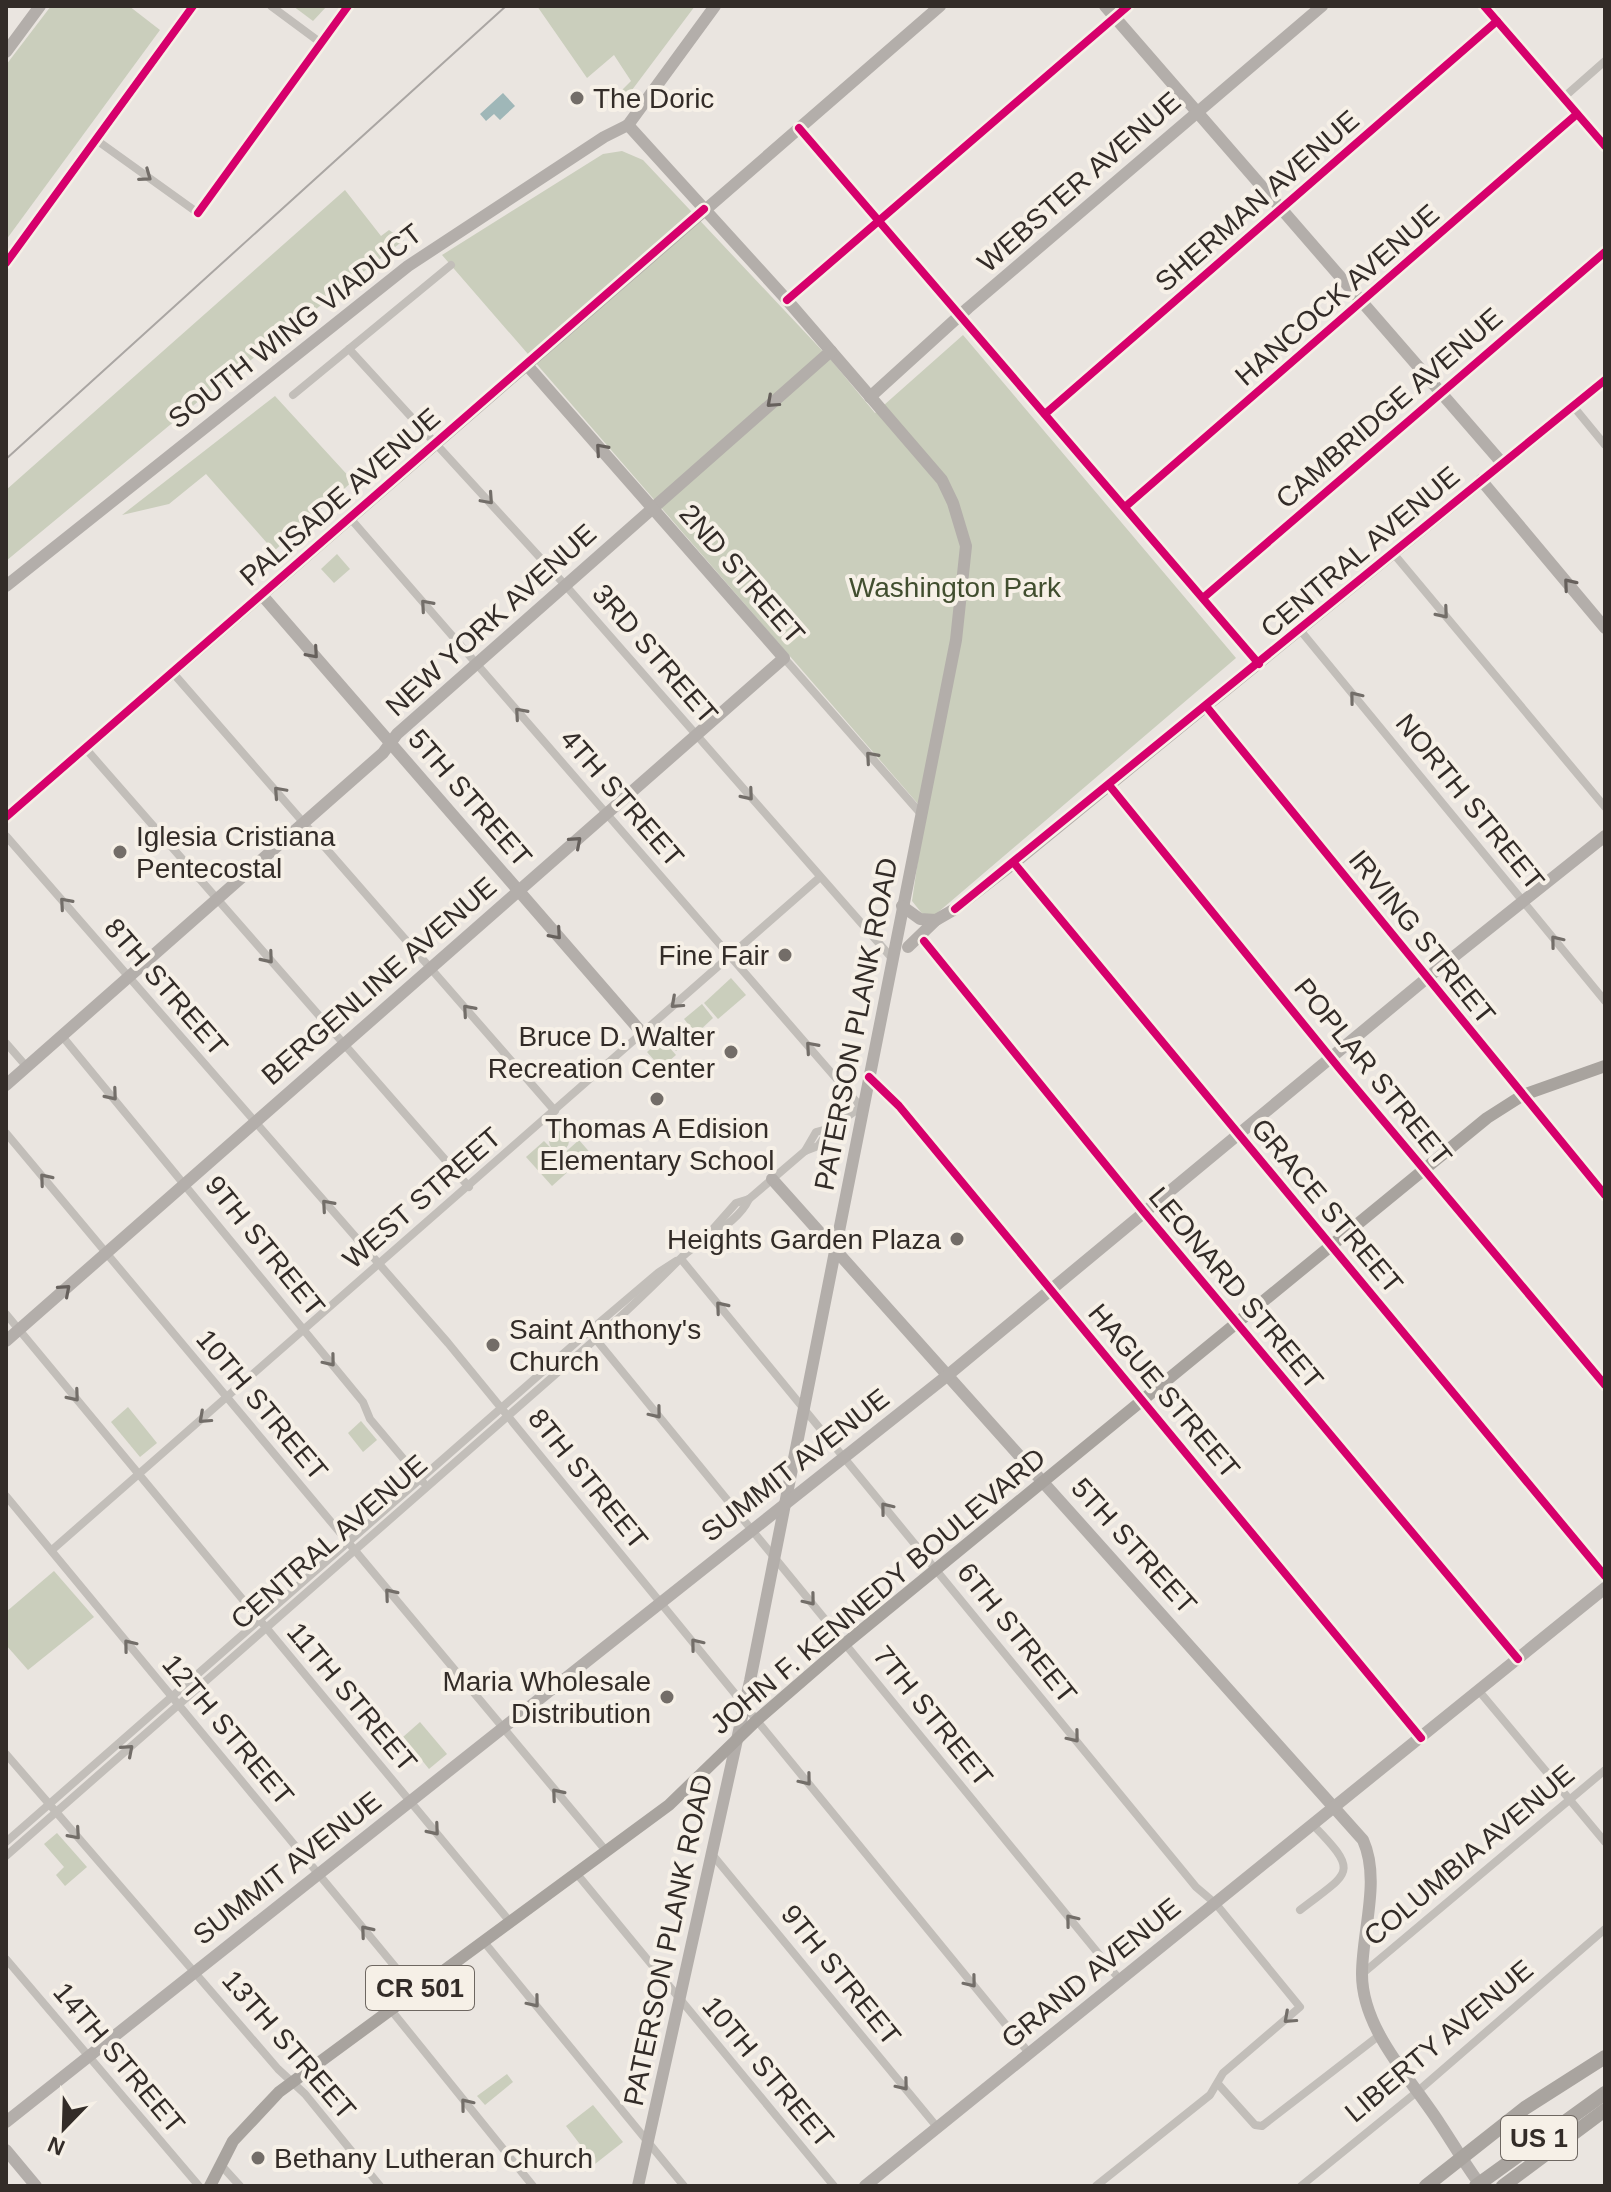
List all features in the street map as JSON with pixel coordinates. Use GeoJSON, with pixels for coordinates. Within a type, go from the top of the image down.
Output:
{"type":"FeatureCollection","features":[{"type":"Feature","properties":{"kind":"highway"},"geometry":{"type":"LineString","coordinates":[[1426,2186],[1525,2108],[1605,2057]]}},
{"type":"Feature","properties":{"kind":"highway","name":"US 1"},"geometry":{"type":"LineString","coordinates":[[1478,2186],[1605,2093]]}},
{"type":"Feature","properties":{"kind":"highway","name":"US 1"},"geometry":{"type":"LineString","coordinates":[[1503,2186],[1605,2110]]}},
{"type":"Feature","properties":{"kind":"main road","name":"JOHN F. KENNEDY BOULEVARD"},"geometry":{"type":"LineString","coordinates":[[210,2186],[220,2164],[251,2119],[293,2082],[669,1805],[736,1739],[846,1643],[1487,1118],[1523,1095],[1605,1066]]}},
{"type":"Feature","properties":{"kind":"street"},"geometry":{"type":"LineString","coordinates":[[6,52],[40,6]]}},
{"type":"Feature","properties":{"kind":"street"},"geometry":{"type":"LineString","coordinates":[[6,263],[193,6]]}},
{"type":"Feature","properties":{"kind":"street"},"geometry":{"type":"LineString","coordinates":[[271,6],[321,43]]}},
{"type":"Feature","properties":{"kind":"street"},"geometry":{"type":"LineString","coordinates":[[95,139],[198,213],[348,6]]}},
{"type":"Feature","properties":{"kind":"street"},"geometry":{"type":"LineString","coordinates":[[628,125],[715,6]]}},
{"type":"Feature","properties":{"kind":"street","name":"PALISADE AVENUE"},"geometry":{"type":"LineString","coordinates":[[6,817],[940,6]]}},
{"type":"Feature","properties":{"kind":"street"},"geometry":{"type":"LineString","coordinates":[[1105,6],[1502,463]]}},
{"type":"Feature","properties":{"kind":"street"},"geometry":{"type":"LineString","coordinates":[[787,300],[1128,6]]}},
{"type":"Feature","properties":{"kind":"street","name":"WEBSTER AVENUE"},"geometry":{"type":"LineString","coordinates":[[870,397],[961,315],[1322,6]]}},
{"type":"Feature","properties":{"kind":"street"},"geometry":{"type":"LineString","coordinates":[[1484,6],[1605,146]]}},
{"type":"Feature","properties":{"kind":"street","name":"SHERMAN AVENUE"},"geometry":{"type":"LineString","coordinates":[[1045,414],[1497,21]]}},
{"type":"Feature","properties":{"kind":"street"},"geometry":{"type":"LineString","coordinates":[[1563,98],[1605,61]]}},
{"type":"Feature","properties":{"kind":"street","name":"HANCOCK AVENUE"},"geometry":{"type":"LineString","coordinates":[[1125,507],[1577,114]]}},
{"type":"Feature","properties":{"kind":"street","name":"PATERSON PLANK ROAD"},"geometry":{"type":"LineString","coordinates":[[628,125],[787,300],[942,480],[953,503],[966,546],[960,617],[861,1107],[837,1250],[744,1705],[638,2186]]}},
{"type":"Feature","properties":{"kind":"street","name":"SOUTH WING VIADUCT"},"geometry":{"type":"LineString","coordinates":[[6,586],[408,266],[457,231],[628,125]]}},
{"type":"Feature","properties":{"kind":"street"},"geometry":{"type":"LineString","coordinates":[[799,128],[1259,664]]}},
{"type":"Feature","properties":{"kind":"street","name":"CAMBRIDGE AVENUE"},"geometry":{"type":"LineString","coordinates":[[1203,598],[1605,252]]}},
{"type":"Feature","properties":{"kind":"street"},"geometry":{"type":"LineString","coordinates":[[293,395],[451,265]]}},
{"type":"Feature","properties":{"kind":"street","name":"3RD STREET"},"geometry":{"type":"LineString","coordinates":[[349,349],[566,586],[891,957]]}},
{"type":"Feature","properties":{"kind":"street","name":"NEW YORK AVENUE"},"geometry":{"type":"LineString","coordinates":[[6,1085],[306,822],[477,664],[831,351]]}},
{"type":"Feature","properties":{"kind":"street","name":"2ND STREET"},"geometry":{"type":"LineString","coordinates":[[526,364],[922,815]]}},
{"type":"Feature","properties":{"kind":"street","name":"CENTRAL AVENUE"},"geometry":{"type":"LineString","coordinates":[[908,947],[936,920],[1014,863],[1605,380]]}},
{"type":"Feature","properties":{"kind":"street"},"geometry":{"type":"LineString","coordinates":[[1573,406],[1605,445]]}},
{"type":"Feature","properties":{"kind":"street"},"geometry":{"type":"LineString","coordinates":[[1481,480],[1605,628]]}},
{"type":"Feature","properties":{"kind":"street","name":"4TH STREET"},"geometry":{"type":"LineString","coordinates":[[350,518],[861,1107]]}},
{"type":"Feature","properties":{"kind":"street"},"geometry":{"type":"LineString","coordinates":[[1393,553],[1605,807]]}},
{"type":"Feature","properties":{"kind":"street","name":"5TH STREET"},"geometry":{"type":"LineString","coordinates":[[261,594],[643,1034]]}},
{"type":"Feature","properties":{"kind":"street","name":"NORTH STREET"},"geometry":{"type":"LineString","coordinates":[[1300,630],[1605,1001]]}},
{"type":"Feature","properties":{"kind":"street","name":"BERGENLINE AVENUE"},"geometry":{"type":"LineString","coordinates":[[6,1341],[784,658]]}},
{"type":"Feature","properties":{"kind":"street"},"geometry":{"type":"LineString","coordinates":[[173,673],[555,1111]]}},
{"type":"Feature","properties":{"kind":"street","name":"IRVING STREET"},"geometry":{"type":"LineString","coordinates":[[1206,706],[1605,1195]]}},
{"type":"Feature","properties":{"kind":"street"},"geometry":{"type":"LineString","coordinates":[[86,749],[469,1187]]}},
{"type":"Feature","properties":{"kind":"street","name":"POPLAR STREET"},"geometry":{"type":"LineString","coordinates":[[1109,785],[1331,1058],[1605,1385]]}},
{"type":"Feature","properties":{"kind":"street","name":"8TH STREET"},"geometry":{"type":"LineString","coordinates":[[6,836],[509,1417],[1029,2053]]}},
{"type":"Feature","properties":{"kind":"street","name":"SUMMIT AVENUE"},"geometry":{"type":"LineString","coordinates":[[6,2122],[948,1375],[1427,978],[1605,836]]}},
{"type":"Feature","properties":{"kind":"street","name":"GRACE STREET"},"geometry":{"type":"LineString","coordinates":[[1014,863],[1605,1576]]}},
{"type":"Feature","properties":{"kind":"street","name":"WEST STREET"},"geometry":{"type":"LineString","coordinates":[[52,1550],[819,878]]}},
{"type":"Feature","properties":{"kind":"street"},"geometry":{"type":"LineString","coordinates":[[902,906],[913,916],[927,922],[936,920]]}},
{"type":"Feature","properties":{"kind":"street","name":"CENTRAL AVENUE"},"geometry":{"type":"LineString","coordinates":[[891,957],[924,941],[953,917],[955,909]]}},
{"type":"Feature","properties":{"kind":"street","name":"LEONARD STREET"},"geometry":{"type":"LineString","coordinates":[[924,941],[1144,1212],[1518,1659]]}},
{"type":"Feature","properties":{"kind":"street","name":"9TH STREET"},"geometry":{"type":"LineString","coordinates":[[62,1036],[186,1183],[363,1402],[370,1419],[427,1487]]}},
{"type":"Feature","properties":{"kind":"street"},"geometry":{"type":"LineString","coordinates":[[6,1043],[26,1066]]}},
{"type":"Feature","properties":{"kind":"street","name":"HAGUE STREET"},"geometry":{"type":"LineString","coordinates":[[869,1077],[899,1106],[1421,1738]]}},
{"type":"Feature","properties":{"kind":"street","name":"CENTRAL AVENUE"},"geometry":{"type":"LineString","coordinates":[[6,1856],[664,1279],[712,1231],[723,1214],[736,1203],[749,1199],[805,1151],[816,1132],[831,1128],[861,1107]]}},
{"type":"Feature","properties":{"kind":"street","name":"10TH STREET"},"geometry":{"type":"LineString","coordinates":[[6,1133],[607,1853]]}},
{"type":"Feature","properties":{"kind":"street","name":"5TH STREET"},"geometry":{"type":"LineString","coordinates":[[772,1179],[1363,1840],[1369,1853],[1370,1875],[1362,1974]]}},
{"type":"Feature","properties":{"kind":"street","name":"CENTRAL AVENUE"},"geometry":{"type":"LineString","coordinates":[[6,1842],[589,1331],[659,1272],[681,1259]]}},
{"type":"Feature","properties":{"kind":"street","name":"6TH STREET"},"geometry":{"type":"LineString","coordinates":[[681,1259],[1196,1887],[1216,1904],[1298,2003],[1299,2011],[1223,2073],[1219,2085]]}},
{"type":"Feature","properties":{"kind":"street","name":"11TH STREET"},"geometry":{"type":"LineString","coordinates":[[6,1314],[511,1923]]}},
{"type":"Feature","properties":{"kind":"street","name":"7TH STREET"},"geometry":{"type":"LineString","coordinates":[[589,1331],[1120,1980]]}},
{"type":"Feature","properties":{"kind":"street","name":"12TH STREET"},"geometry":{"type":"LineString","coordinates":[[6,1497],[416,1992]]}},
{"type":"Feature","properties":{"kind":"street","name":"GRAND AVENUE"},"geometry":{"type":"LineString","coordinates":[[865,2186],[1605,1588]]}},
{"type":"Feature","properties":{"kind":"street"},"geometry":{"type":"LineString","coordinates":[[1479,1691],[1605,1842]]}},
{"type":"Feature","properties":{"kind":"street","name":"13TH STREET"},"geometry":{"type":"LineString","coordinates":[[6,1754],[380,2186]]}},
{"type":"Feature","properties":{"kind":"street","name":"COLUMBIA AVENUE"},"geometry":{"type":"LineString","coordinates":[[1362,1974],[1605,1770]]}},
{"type":"Feature","properties":{"kind":"street"},"geometry":{"type":"LineString","coordinates":[[1300,1910],[1336,1882],[1345,1864],[1344,1856],[1318,1822]]}},
{"type":"Feature","properties":{"kind":"street","name":"9TH STREET"},"geometry":{"type":"LineString","coordinates":[[711,1852],[937,2127]]}},
{"type":"Feature","properties":{"kind":"street","name":"10TH STREET"},"geometry":{"type":"LineString","coordinates":[[577,1874],[834,2186]]}},
{"type":"Feature","properties":{"kind":"street","name":"LIBERTY AVENUE"},"geometry":{"type":"LineString","coordinates":[[1301,2186],[1418,2091],[1605,1929]]}},
{"type":"Feature","properties":{"kind":"street"},"geometry":{"type":"LineString","coordinates":[[484,1942],[684,2186]]}},
{"type":"Feature","properties":{"kind":"street","name":"14TH STREET"},"geometry":{"type":"LineString","coordinates":[[6,1959],[199,2186]]}},
{"type":"Feature","properties":{"kind":"street"},"geometry":{"type":"LineString","coordinates":[[1362,1974],[1367,2000],[1381,2034],[1478,2186]]}},
{"type":"Feature","properties":{"kind":"street"},"geometry":{"type":"LineString","coordinates":[[391,2010],[533,2186]]}},
{"type":"Feature","properties":{"kind":"street"},"geometry":{"type":"LineString","coordinates":[[1096,2186],[1219,2085],[1255,2125],[1262,2126],[1381,2034]]}},
{"type":"Feature","properties":{"kind":"street"},"geometry":{"type":"LineString","coordinates":[[6,2150],[36,2186]]}},
{"type":"Feature","properties":{"kind":"street"},"geometry":{"type":"LineString","coordinates":[[220,2164],[240,2186]]}},
{"type":"Feature","properties":{"kind":"green space"},"geometry":{"type":"Polygon","coordinates":[[[51,6],[129,6],[160,30],[6,240],[6,65],[51,6]]]}},
{"type":"Feature","properties":{"kind":"green space"},"geometry":{"type":"Polygon","coordinates":[[[293,6],[327,6],[313,21],[293,6]]]}},
{"type":"Feature","properties":{"kind":"green space"},"geometry":{"type":"Polygon","coordinates":[[[537,6],[695,6],[629,94],[618,94],[631,81],[614,55],[587,78],[537,6]]]}},
{"type":"Feature","properties":{"kind":"green space","name":"Washington Park"},"geometry":{"type":"Polygon","coordinates":[[[622,151],[643,160],[831,360],[875,413],[963,335],[1236,658],[936,914],[924,916],[912,901],[925,812],[442,255],[603,154],[622,151]]]}},
{"type":"Feature","properties":{"kind":"green space"},"geometry":{"type":"Polygon","coordinates":[[[345,190],[381,236],[389,230],[404,240],[200,400],[6,561],[6,490],[345,190]]]}},
{"type":"Feature","properties":{"kind":"green space"},"geometry":{"type":"Polygon","coordinates":[[[275,396],[353,481],[274,551],[206,474],[169,504],[122,515],[275,396]]]}},
{"type":"Feature","properties":{"kind":"green space"},"geometry":{"type":"Polygon","coordinates":[[[337,554],[350,569],[334,583],[321,569],[337,554]]]}},
{"type":"Feature","properties":{"kind":"green space"},"geometry":{"type":"Polygon","coordinates":[[[731,978],[746,995],[718,1019],[704,1003],[731,978]]]}},
{"type":"Feature","properties":{"kind":"green space"},"geometry":{"type":"Polygon","coordinates":[[[702,1004],[713,1018],[696,1034],[684,1019],[702,1004]]]}},
{"type":"Feature","properties":{"kind":"green space"},"geometry":{"type":"Polygon","coordinates":[[[682,1022],[694,1035],[676,1051],[664,1037],[682,1022]]]}},
{"type":"Feature","properties":{"kind":"green space"},"geometry":{"type":"Polygon","coordinates":[[[662,1039],[676,1055],[661,1068],[647,1052],[662,1039]]]}},
{"type":"Feature","properties":{"kind":"green space"},"geometry":{"type":"Polygon","coordinates":[[[559,1131],[566,1134],[569,1141],[566,1148],[559,1151],[552,1148],[549,1141],[552,1134],[559,1131]]]}},
{"type":"Feature","properties":{"kind":"green space"},"geometry":{"type":"Polygon","coordinates":[[[579,1140],[593,1156],[574,1171],[561,1156],[579,1140]]]}},
{"type":"Feature","properties":{"kind":"green space"},"geometry":{"type":"Polygon","coordinates":[[[544,1141],[571,1169],[552,1186],[526,1157],[544,1141]]]}},
{"type":"Feature","properties":{"kind":"green space"},"geometry":{"type":"Polygon","coordinates":[[[128,1407],[157,1443],[140,1457],[111,1422],[128,1407]]]}},
{"type":"Feature","properties":{"kind":"green space"},"geometry":{"type":"Polygon","coordinates":[[[361,1421],[377,1440],[363,1452],[348,1433],[361,1421]]]}},
{"type":"Feature","properties":{"kind":"green space"},"geometry":{"type":"Polygon","coordinates":[[[54,1571],[94,1617],[28,1670],[6,1645],[6,1612],[54,1571]]]}},
{"type":"Feature","properties":{"kind":"green space"},"geometry":{"type":"Polygon","coordinates":[[[420,1722],[447,1754],[429,1769],[403,1737],[420,1722]]]}},
{"type":"Feature","properties":{"kind":"green space"},"geometry":{"type":"Polygon","coordinates":[[[57,1833],[87,1867],[65,1886],[56,1875],[64,1867],[44,1844],[57,1833]]]}},
{"type":"Feature","properties":{"kind":"green space"},"geometry":{"type":"Polygon","coordinates":[[[507,2074],[513,2082],[485,2105],[477,2096],[507,2074]]]}},
{"type":"Feature","properties":{"kind":"green space"},"geometry":{"type":"Polygon","coordinates":[[[593,2105],[623,2142],[595,2164],[566,2126],[593,2105]]]}},
{"type":"Feature","properties":{"kind":"water"},"geometry":{"type":"Polygon","coordinates":[[[503,93],[515,106],[500,120],[494,114],[486,121],[480,114],[503,93]]]}},
{"type":"Feature","properties":{"kind":"tram line"},"geometry":{"type":"LineString","coordinates":[[6,459],[506,6]]}},
{"type":"Feature","properties":{"kind":"cycle path"},"geometry":{"type":"LineString","coordinates":[[6,263],[193,6]]}},
{"type":"Feature","properties":{"kind":"cycle path"},"geometry":{"type":"LineString","coordinates":[[198,213],[348,6]]}},
{"type":"Feature","properties":{"kind":"cycle path"},"geometry":{"type":"LineString","coordinates":[[787,300],[1128,6]]}},
{"type":"Feature","properties":{"kind":"cycle path"},"geometry":{"type":"LineString","coordinates":[[1484,6],[1605,146]]}},
{"type":"Feature","properties":{"kind":"cycle path"},"geometry":{"type":"LineString","coordinates":[[1045,414],[1497,21]]}},
{"type":"Feature","properties":{"kind":"cycle path"},"geometry":{"type":"LineString","coordinates":[[1125,507],[1577,114]]}},
{"type":"Feature","properties":{"kind":"cycle path"},"geometry":{"type":"LineString","coordinates":[[799,128],[1259,664]]}},
{"type":"Feature","properties":{"kind":"cycle path"},"geometry":{"type":"LineString","coordinates":[[6,817],[704,209]]}},
{"type":"Feature","properties":{"kind":"cycle path"},"geometry":{"type":"LineString","coordinates":[[1203,598],[1605,252]]}},
{"type":"Feature","properties":{"kind":"cycle path"},"geometry":{"type":"LineString","coordinates":[[955,909],[1605,380]]}},
{"type":"Feature","properties":{"kind":"cycle path"},"geometry":{"type":"LineString","coordinates":[[1206,706],[1605,1195]]}},
{"type":"Feature","properties":{"kind":"cycle path"},"geometry":{"type":"LineString","coordinates":[[1109,785],[1339,1068],[1605,1385]]}},
{"type":"Feature","properties":{"kind":"cycle path"},"geometry":{"type":"LineString","coordinates":[[1014,863],[1605,1576]]}},
{"type":"Feature","properties":{"kind":"cycle path"},"geometry":{"type":"LineString","coordinates":[[924,941],[1144,1212],[1518,1659]]}},
{"type":"Feature","properties":{"kind":"cycle path"},"geometry":{"type":"LineString","coordinates":[[869,1077],[899,1106],[1421,1738]]}},
{"type":"Feature","properties":{"kind":"place","name":"The Doric"},"geometry":{"type":"Point","coordinates":[577,98]}},
{"type":"Feature","properties":{"kind":"place","name":"Iglesia Cristiana Pentecostal"},"geometry":{"type":"Point","coordinates":[120,852]}},
{"type":"Feature","properties":{"kind":"place","name":"Fine Fair"},"geometry":{"type":"Point","coordinates":[785,955]}},
{"type":"Feature","properties":{"kind":"place","name":"Bruce D. Walter Recreation Center"},"geometry":{"type":"Point","coordinates":[731,1052]}},
{"type":"Feature","properties":{"kind":"place","name":"Thomas A Edision Elementary School"},"geometry":{"type":"Point","coordinates":[657,1099]}},
{"type":"Feature","properties":{"kind":"place","name":"Heights Garden Plaza"},"geometry":{"type":"Point","coordinates":[957,1239]}},
{"type":"Feature","properties":{"kind":"place","name":"Saint Anthony's Church"},"geometry":{"type":"Point","coordinates":[493,1345]}},
{"type":"Feature","properties":{"kind":"place","name":"Maria Wholesale Distribution"},"geometry":{"type":"Point","coordinates":[667,1697]}},
{"type":"Feature","properties":{"kind":"place","name":"Bethany Lutheran Church"},"geometry":{"type":"Point","coordinates":[258,2158]}}]}
